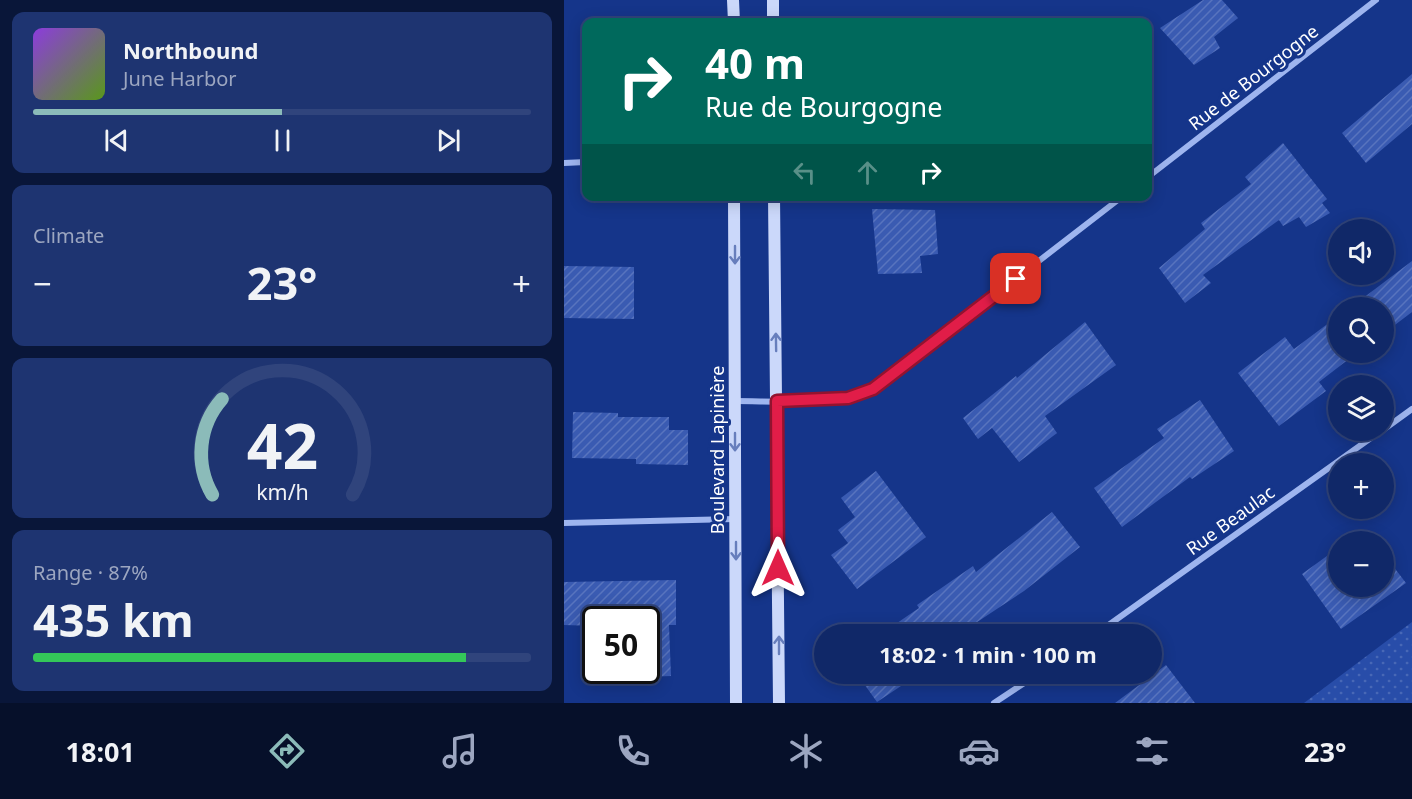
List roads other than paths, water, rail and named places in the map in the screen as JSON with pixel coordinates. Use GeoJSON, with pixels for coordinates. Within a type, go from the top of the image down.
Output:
{"type":"FeatureCollection","features":[{"type":"Feature","properties":{"kind":"main road"},"geometry":{"type":"LineString","coordinates":[[733,0],[734,18]]}},
{"type":"Feature","properties":{"kind":"main road"},"geometry":{"type":"LineString","coordinates":[[773,0],[773,18]]}},
{"type":"Feature","properties":{"kind":"main road","name":"Boulevard Lapinière"},"geometry":{"type":"LineString","coordinates":[[734,201],[736,703]]}},
{"type":"Feature","properties":{"kind":"main road"},"geometry":{"type":"LineString","coordinates":[[774,201],[779,703]]}},
{"type":"Feature","properties":{"kind":"street","name":"Rue de Bourgogne"},"geometry":{"type":"LineString","coordinates":[[1152,174],[1376,0]]}},
{"type":"Feature","properties":{"kind":"street"},"geometry":{"type":"LineString","coordinates":[[564,163],[582,162]]}},
{"type":"Feature","properties":{"kind":"street"},"geometry":{"type":"LineString","coordinates":[[735,401],[848,398],[873,389],[1117,201]]}},
{"type":"Feature","properties":{"kind":"street","name":"Rue Beaulac"},"geometry":{"type":"LineString","coordinates":[[1394,422],[1412,409]]}},
{"type":"Feature","properties":{"kind":"street","name":"Rue Beaulac"},"geometry":{"type":"LineString","coordinates":[[1110,624],[1367,441]]}},
{"type":"Feature","properties":{"kind":"street"},"geometry":{"type":"LineString","coordinates":[[564,523],[736,519]]}},
{"type":"Feature","properties":{"kind":"street"},"geometry":{"type":"LineString","coordinates":[[994,703],[1023,684]]}}]}
